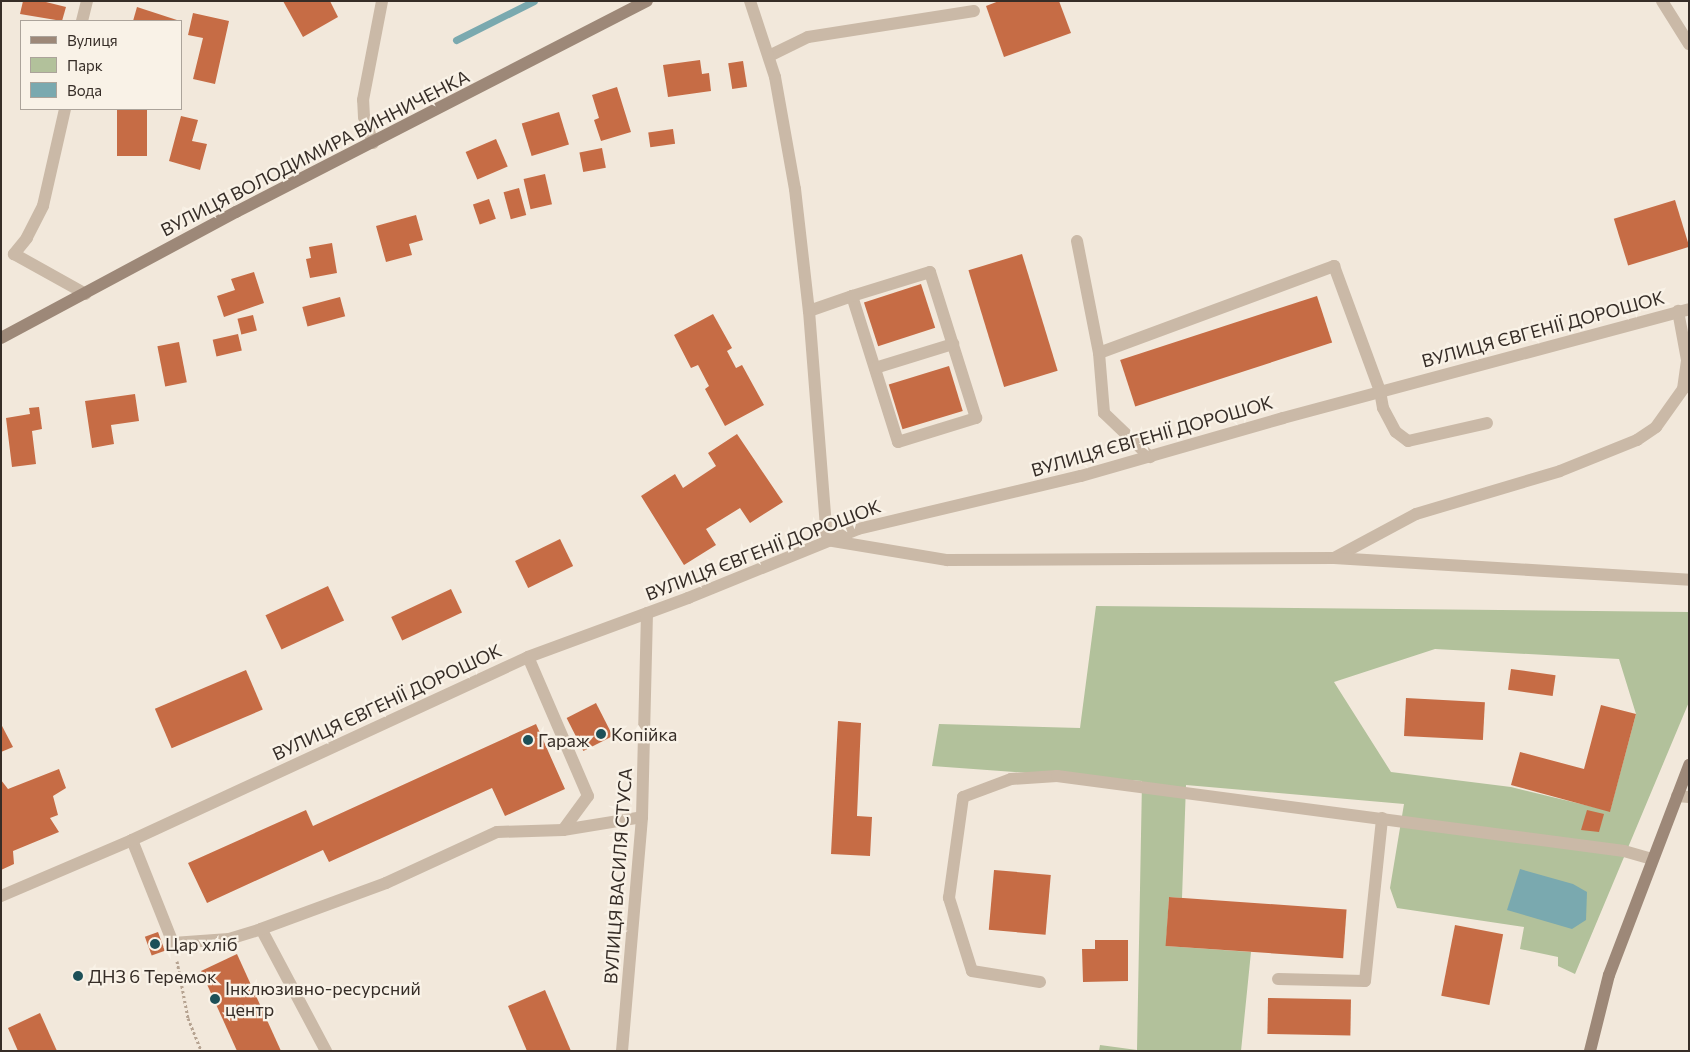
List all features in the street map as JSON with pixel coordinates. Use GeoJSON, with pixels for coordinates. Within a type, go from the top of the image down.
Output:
{"type":"FeatureCollection","features":[{"type":"Feature","properties":{"kind":"main road","name":"ВУЛИЦЯ ВОЛОДИМИРА ВИННИЧЕНКА"},"geometry":{"type":"LineString","coordinates":[[1,338],[647,1]]}},
{"type":"Feature","properties":{"kind":"main road"},"geometry":{"type":"LineString","coordinates":[[1590,1051],[1609,976],[1652,859],[1683,797],[1689,765]]}},
{"type":"Feature","properties":{"kind":"street"},"geometry":{"type":"LineString","coordinates":[[82,20],[87,1]]}},
{"type":"Feature","properties":{"kind":"street"},"geometry":{"type":"LineString","coordinates":[[374,142],[364,117],[363,100],[382,1]]}},
{"type":"Feature","properties":{"kind":"street"},"geometry":{"type":"LineString","coordinates":[[750,1],[769,56],[787,139],[809,311],[827,540],[947,560],[1334,558],[1689,580]]}},
{"type":"Feature","properties":{"kind":"street"},"geometry":{"type":"LineString","coordinates":[[1662,1],[1689,44]]}},
{"type":"Feature","properties":{"kind":"street"},"geometry":{"type":"LineString","coordinates":[[769,56],[808,37],[974,11]]}},
{"type":"Feature","properties":{"kind":"street"},"geometry":{"type":"LineString","coordinates":[[65,110],[49,186],[36,222],[14,254],[86,294]]}},
{"type":"Feature","properties":{"kind":"street"},"geometry":{"type":"LineString","coordinates":[[1077,242],[1099,354],[1104,413],[1150,457]]}},
{"type":"Feature","properties":{"kind":"street"},"geometry":{"type":"LineString","coordinates":[[1099,354],[1334,266],[1380,391],[1383,408],[1396,432],[1408,441],[1487,423]]}},
{"type":"Feature","properties":{"kind":"street"},"geometry":{"type":"LineString","coordinates":[[809,311],[852,296],[930,272],[976,418],[898,442],[852,296]]}},
{"type":"Feature","properties":{"kind":"street"},"geometry":{"type":"LineString","coordinates":[[1334,558],[1416,514],[1560,471],[1637,440],[1656,427],[1683,388],[1687,360],[1684,310]]}},
{"type":"Feature","properties":{"kind":"street","name":"ВУЛИЦЯ ЄВГЕНІЇ ДОРОШОК"},"geometry":{"type":"LineString","coordinates":[[1,896],[132,840],[528,657],[648,613],[827,540],[890,519],[1047,484],[1150,457],[1380,391],[1684,310]]}},
{"type":"Feature","properties":{"kind":"street"},"geometry":{"type":"LineString","coordinates":[[875,368],[953,344]]}},
{"type":"Feature","properties":{"kind":"street","name":"ВУЛИЦЯ ВАСИЛЯ СТУСА"},"geometry":{"type":"LineString","coordinates":[[622,1051],[642,817],[648,613]]}},
{"type":"Feature","properties":{"kind":"street"},"geometry":{"type":"LineString","coordinates":[[528,657],[588,796],[563,830]]}},
{"type":"Feature","properties":{"kind":"street"},"geometry":{"type":"LineString","coordinates":[[1040,982],[972,971],[948,898],[963,797],[1011,779],[1057,776],[1624,851],[1652,859]]}},
{"type":"Feature","properties":{"kind":"street"},"geometry":{"type":"LineString","coordinates":[[132,840],[173,944],[229,939],[261,929],[386,883],[497,832],[563,830],[642,817]]}},
{"type":"Feature","properties":{"kind":"street"},"geometry":{"type":"LineString","coordinates":[[1278,979],[1365,981],[1382,818]]}},
{"type":"Feature","properties":{"kind":"street"},"geometry":{"type":"LineString","coordinates":[[261,929],[326,1051]]}},
{"type":"Feature","properties":{"kind":"path"},"geometry":{"type":"LineString","coordinates":[[173,944],[188,1018],[201,1051]]}},
{"type":"Feature","properties":{"kind":"green space"},"geometry":{"type":"Polygon","coordinates":[[[1096,606],[1689,612],[1689,702],[1575,974],[1558,966],[1558,957],[1520,949],[1524,927],[1397,908],[1390,888],[1404,804],[1186,785],[1182,898],[1169,897],[1166,946],[1251,952],[1241,1051],[1099,1051],[1100,1045],[1137,1050],[1142,781],[932,766],[939,724],[1080,728],[1096,606]],[[1435,649],[1334,682],[1391,772],[1511,787],[1610,811],[1636,714],[1619,659],[1435,649]]]}},
{"type":"Feature","properties":{"kind":"water"},"geometry":{"type":"Polygon","coordinates":[[[1520,869],[1573,884],[1587,892],[1586,920],[1572,929],[1507,910],[1520,869]]]}},
{"type":"Feature","properties":{"kind":"building"},"geometry":{"type":"Polygon","coordinates":[[[23,1],[42,1],[66,7],[62,20],[20,14],[23,1]]]}},
{"type":"Feature","properties":{"kind":"building"},"geometry":{"type":"Polygon","coordinates":[[[283,1],[330,1],[338,17],[303,37],[283,1]]]}},
{"type":"Feature","properties":{"kind":"building"},"geometry":{"type":"Polygon","coordinates":[[[999,1],[1059,1],[1071,33],[1004,57],[986,6],[999,1]]]}},
{"type":"Feature","properties":{"kind":"building"},"geometry":{"type":"Polygon","coordinates":[[[137,7],[177,20],[133,20],[137,7]]]}},
{"type":"Feature","properties":{"kind":"building"},"geometry":{"type":"Polygon","coordinates":[[[193,13],[229,21],[215,84],[193,79],[203,38],[188,35],[193,13]]]}},
{"type":"Feature","properties":{"kind":"building"},"geometry":{"type":"Polygon","coordinates":[[[700,60],[702,74],[709,73],[711,91],[668,97],[663,65],[700,60]]]}},
{"type":"Feature","properties":{"kind":"building"},"geometry":{"type":"Polygon","coordinates":[[[743,61],[747,87],[732,89],[728,63],[743,61]]]}},
{"type":"Feature","properties":{"kind":"building"},"geometry":{"type":"Polygon","coordinates":[[[617,87],[631,132],[601,141],[594,120],[599,118],[592,95],[617,87]]]}},
{"type":"Feature","properties":{"kind":"building"},"geometry":{"type":"Polygon","coordinates":[[[117,110],[147,110],[147,156],[117,156],[117,110]]]}},
{"type":"Feature","properties":{"kind":"building"},"geometry":{"type":"Polygon","coordinates":[[[559,112],[569,145],[532,156],[522,123],[559,112]]]}},
{"type":"Feature","properties":{"kind":"building"},"geometry":{"type":"Polygon","coordinates":[[[181,116],[198,120],[192,141],[207,144],[200,170],[169,161],[181,116]]]}},
{"type":"Feature","properties":{"kind":"building"},"geometry":{"type":"Polygon","coordinates":[[[673,129],[675,144],[650,147],[648,132],[673,129]]]}},
{"type":"Feature","properties":{"kind":"building"},"geometry":{"type":"Polygon","coordinates":[[[496,139],[508,167],[477,180],[466,152],[496,139]]]}},
{"type":"Feature","properties":{"kind":"building"},"geometry":{"type":"Polygon","coordinates":[[[602,148],[606,168],[583,172],[579,152],[602,148]]]}},
{"type":"Feature","properties":{"kind":"building"},"geometry":{"type":"Polygon","coordinates":[[[545,174],[552,204],[531,209],[524,179],[545,174]]]}},
{"type":"Feature","properties":{"kind":"building"},"geometry":{"type":"Polygon","coordinates":[[[519,188],[526,215],[511,219],[504,192],[519,188]]]}},
{"type":"Feature","properties":{"kind":"building"},"geometry":{"type":"Polygon","coordinates":[[[489,199],[496,219],[480,224],[473,205],[489,199]]]}},
{"type":"Feature","properties":{"kind":"building"},"geometry":{"type":"Polygon","coordinates":[[[1675,200],[1689,247],[1628,266],[1614,219],[1675,200]]]}},
{"type":"Feature","properties":{"kind":"building"},"geometry":{"type":"Polygon","coordinates":[[[416,215],[423,240],[409,244],[412,255],[386,262],[376,226],[416,215]]]}},
{"type":"Feature","properties":{"kind":"building"},"geometry":{"type":"Polygon","coordinates":[[[332,243],[337,273],[310,278],[306,259],[311,258],[309,247],[332,243]]]}},
{"type":"Feature","properties":{"kind":"building"},"geometry":{"type":"Polygon","coordinates":[[[1022,254],[1058,371],[1004,387],[968,270],[1022,254]]]}},
{"type":"Feature","properties":{"kind":"building"},"geometry":{"type":"Polygon","coordinates":[[[254,272],[264,303],[224,317],[217,296],[235,290],[231,279],[254,272]]]}},
{"type":"Feature","properties":{"kind":"building"},"geometry":{"type":"Polygon","coordinates":[[[921,284],[935,328],[878,346],[864,303],[921,284]]]}},
{"type":"Feature","properties":{"kind":"building"},"geometry":{"type":"Polygon","coordinates":[[[1317,296],[1332,343],[1135,407],[1120,360],[1317,296]]]}},
{"type":"Feature","properties":{"kind":"building"},"geometry":{"type":"Polygon","coordinates":[[[340,297],[345,316],[308,326],[302,307],[340,297]]]}},
{"type":"Feature","properties":{"kind":"building"},"geometry":{"type":"Polygon","coordinates":[[[713,314],[732,348],[727,351],[736,368],[742,365],[764,405],[725,426],[705,389],[709,386],[698,365],[691,368],[674,335],[713,314]]]}},
{"type":"Feature","properties":{"kind":"building"},"geometry":{"type":"Polygon","coordinates":[[[253,315],[257,331],[241,334],[237,319],[253,315]]]}},
{"type":"Feature","properties":{"kind":"building"},"geometry":{"type":"Polygon","coordinates":[[[238,334],[242,351],[216,356],[213,340],[238,334]]]}},
{"type":"Feature","properties":{"kind":"building"},"geometry":{"type":"Polygon","coordinates":[[[179,342],[187,382],[165,386],[157,346],[179,342]]]}},
{"type":"Feature","properties":{"kind":"building"},"geometry":{"type":"Polygon","coordinates":[[[949,366],[963,411],[902,429],[889,384],[949,366]]]}},
{"type":"Feature","properties":{"kind":"building"},"geometry":{"type":"Polygon","coordinates":[[[135,394],[139,421],[111,425],[114,444],[92,448],[85,401],[135,394]]]}},
{"type":"Feature","properties":{"kind":"building"},"geometry":{"type":"Polygon","coordinates":[[[39,407],[42,429],[32,431],[36,464],[12,467],[6,418],[30,414],[29,408],[39,407]]]}},
{"type":"Feature","properties":{"kind":"building"},"geometry":{"type":"Polygon","coordinates":[[[737,434],[783,502],[750,523],[740,508],[706,529],[716,545],[684,565],[641,496],[675,474],[683,488],[716,466],[708,453],[737,434]]]}},
{"type":"Feature","properties":{"kind":"building"},"geometry":{"type":"Polygon","coordinates":[[[560,539],[573,566],[528,588],[515,561],[560,539]]]}},
{"type":"Feature","properties":{"kind":"building"},"geometry":{"type":"Polygon","coordinates":[[[328,586],[344,620],[282,650],[265,615],[328,586]]]}},
{"type":"Feature","properties":{"kind":"building"},"geometry":{"type":"Polygon","coordinates":[[[451,589],[462,613],[402,640],[391,617],[451,589]]]}},
{"type":"Feature","properties":{"kind":"building"},"geometry":{"type":"Polygon","coordinates":[[[1511,669],[1556,675],[1553,696],[1508,690],[1511,669]]]}},
{"type":"Feature","properties":{"kind":"building"},"geometry":{"type":"Polygon","coordinates":[[[246,670],[263,710],[172,748],[155,709],[246,670]]]}},
{"type":"Feature","properties":{"kind":"building"},"geometry":{"type":"Polygon","coordinates":[[[1406,698],[1485,702],[1483,740],[1404,736],[1406,698]]]}},
{"type":"Feature","properties":{"kind":"building"},"geometry":{"type":"Polygon","coordinates":[[[596,703],[613,736],[583,751],[567,718],[596,703]]]}},
{"type":"Feature","properties":{"kind":"building"},"geometry":{"type":"Polygon","coordinates":[[[1601,705],[1636,714],[1610,812],[1511,785],[1520,752],[1584,769],[1601,705]]]}},
{"type":"Feature","properties":{"kind":"building"},"geometry":{"type":"Polygon","coordinates":[[[838,721],[861,723],[857,816],[872,817],[870,856],[831,854],[838,721]]]}},
{"type":"Feature","properties":{"kind":"building"},"geometry":{"type":"Polygon","coordinates":[[[1,724],[13,747],[1,752],[1,724]]]}},
{"type":"Feature","properties":{"kind":"building"},"geometry":{"type":"Polygon","coordinates":[[[536,724],[565,789],[505,816],[492,788],[329,862],[323,850],[207,903],[188,863],[306,810],[313,826],[536,724]]]}},
{"type":"Feature","properties":{"kind":"building"},"geometry":{"type":"Polygon","coordinates":[[[59,769],[66,788],[53,796],[58,815],[50,818],[59,832],[13,851],[14,864],[1,870],[1,780],[8,789],[59,769]]]}},
{"type":"Feature","properties":{"kind":"building"},"geometry":{"type":"Polygon","coordinates":[[[1587,810],[1604,814],[1599,832],[1581,830],[1587,810]]]}},
{"type":"Feature","properties":{"kind":"building"},"geometry":{"type":"Polygon","coordinates":[[[994,870],[1051,875],[1046,935],[989,930],[994,870]]]}},
{"type":"Feature","properties":{"kind":"building"},"geometry":{"type":"Polygon","coordinates":[[[1169,897],[1347,909],[1343,958],[1166,946],[1169,897]]]}},
{"type":"Feature","properties":{"kind":"building"},"geometry":{"type":"Polygon","coordinates":[[[1455,925],[1503,934],[1489,1005],[1441,996],[1455,925]]]}},
{"type":"Feature","properties":{"kind":"building","name":"Цар хліб"},"geometry":{"type":"Polygon","coordinates":[[[158,932],[165,951],[152,956],[145,937],[158,932]]]}},
{"type":"Feature","properties":{"kind":"building"},"geometry":{"type":"Polygon","coordinates":[[[1095,940],[1128,940],[1128,981],[1083,982],[1082,949],[1095,949],[1095,940]]]}},
{"type":"Feature","properties":{"kind":"building"},"geometry":{"type":"Polygon","coordinates":[[[237,954],[281,1051],[237,1051],[201,971],[237,954]]]}},
{"type":"Feature","properties":{"kind":"building"},"geometry":{"type":"Polygon","coordinates":[[[545,990],[571,1051],[527,1051],[508,1006],[545,990]]]}},
{"type":"Feature","properties":{"kind":"building"},"geometry":{"type":"Polygon","coordinates":[[[1268,998],[1351,999],[1350,1035],[1267,1034],[1268,998]]]}},
{"type":"Feature","properties":{"kind":"building"},"geometry":{"type":"Polygon","coordinates":[[[40,1013],[57,1051],[18,1051],[8,1028],[40,1013]]]}},
{"type":"Feature","properties":{"kind":"waterway"},"geometry":{"type":"LineString","coordinates":[[456,40],[534,1]]}},
{"type":"Feature","properties":{"kind":"place","name":"Копійка"},"geometry":{"type":"Point","coordinates":[601,734]}},
{"type":"Feature","properties":{"kind":"place","name":"Гараж"},"geometry":{"type":"Point","coordinates":[528,740]}},
{"type":"Feature","properties":{"kind":"place","name":"Цар хліб"},"geometry":{"type":"Point","coordinates":[155,944]}},
{"type":"Feature","properties":{"kind":"place","name":"ДНЗ 6 Теремок"},"geometry":{"type":"Point","coordinates":[78,976]}},
{"type":"Feature","properties":{"kind":"place","name":"Інклюзивно-ресурсний центр"},"geometry":{"type":"Point","coordinates":[215,999]}}]}
